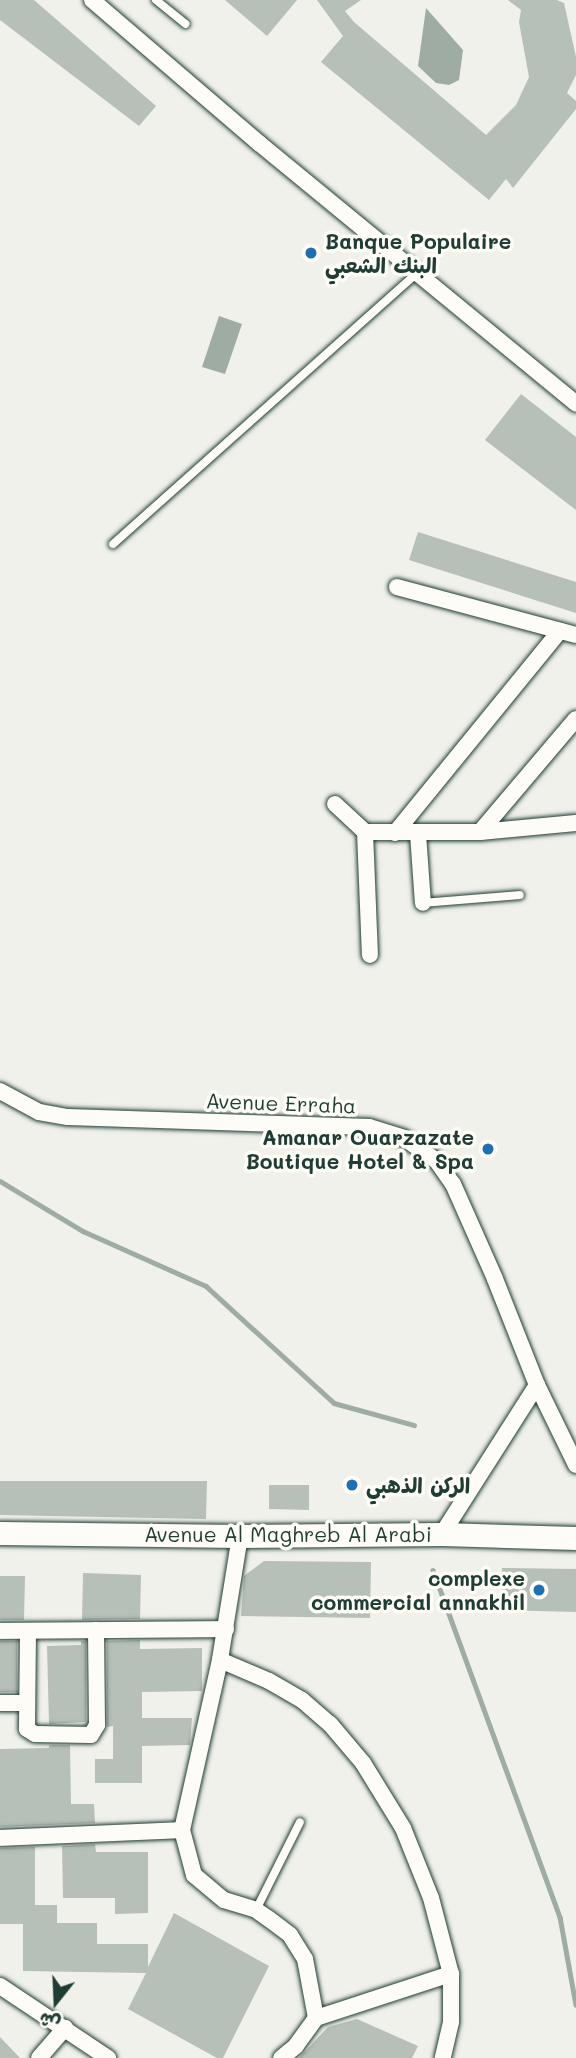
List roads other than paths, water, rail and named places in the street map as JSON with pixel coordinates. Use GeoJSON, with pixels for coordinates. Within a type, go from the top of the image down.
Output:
{"type":"FeatureCollection","features":[{"type":"Feature","properties":{"kind":"main road","name":"Avenue Al Maghreb Al Arabi"},"geometry":{"type":"LineString","coordinates":[[0,1533],[240,1536],[442,1534],[576,1538]]}},
{"type":"Feature","properties":{"kind":"street"},"geometry":{"type":"LineString","coordinates":[[92,0],[576,404]]}},
{"type":"Feature","properties":{"kind":"street"},"geometry":{"type":"LineString","coordinates":[[395,833],[568,633],[397,587]]}},
{"type":"Feature","properties":{"kind":"street"},"geometry":{"type":"LineString","coordinates":[[480,832],[576,719]]}},
{"type":"Feature","properties":{"kind":"street"},"geometry":{"type":"LineString","coordinates":[[335,804],[365,832],[480,832],[576,824]]}},
{"type":"Feature","properties":{"kind":"street"},"geometry":{"type":"LineString","coordinates":[[365,832],[370,955]]}},
{"type":"Feature","properties":{"kind":"street"},"geometry":{"type":"LineString","coordinates":[[418,834],[423,903]]}},
{"type":"Feature","properties":{"kind":"street","name":"Avenue Erraha"},"geometry":{"type":"LineString","coordinates":[[0,1091],[39,1112],[68,1117],[369,1127],[404,1138],[436,1160],[453,1184],[495,1279],[537,1385],[576,1465]]}},
{"type":"Feature","properties":{"kind":"street"},"geometry":{"type":"LineString","coordinates":[[442,1534],[537,1385]]}},
{"type":"Feature","properties":{"kind":"street"},"geometry":{"type":"LineString","coordinates":[[240,1536],[220,1660],[182,1830],[187,1858],[194,1875],[224,1900],[256,1910],[289,1935],[305,1959],[316,2018]]}},
{"type":"Feature","properties":{"kind":"street"},"geometry":{"type":"LineString","coordinates":[[0,1631],[226,1629]]}},
{"type":"Feature","properties":{"kind":"street"},"geometry":{"type":"LineString","coordinates":[[28,1631],[26,1725],[31,1732],[94,1732],[97,1725],[96,1630]]}},
{"type":"Feature","properties":{"kind":"street"},"geometry":{"type":"LineString","coordinates":[[220,1660],[269,1681],[302,1700],[338,1732],[363,1763],[403,1828],[431,1898],[451,1974],[451,2022],[443,2058]]}},
{"type":"Feature","properties":{"kind":"street"},"geometry":{"type":"LineString","coordinates":[[0,1703],[26,1703]]}},
{"type":"Feature","properties":{"kind":"street"},"geometry":{"type":"LineString","coordinates":[[0,1838],[182,1830]]}},
{"type":"Feature","properties":{"kind":"street"},"geometry":{"type":"LineString","coordinates":[[281,2058],[296,2046],[316,2018],[451,1974]]}},
{"type":"Feature","properties":{"kind":"street"},"geometry":{"type":"LineString","coordinates":[[1,1988],[108,2058]]}},
{"type":"Feature","properties":{"kind":"street"},"geometry":{"type":"LineString","coordinates":[[39,2058],[65,2028]]}},
{"type":"Feature","properties":{"kind":"lane"},"geometry":{"type":"LineString","coordinates":[[156,0],[186,24]]}},
{"type":"Feature","properties":{"kind":"lane"},"geometry":{"type":"LineString","coordinates":[[113,544],[417,273]]}},
{"type":"Feature","properties":{"kind":"lane"},"geometry":{"type":"LineString","coordinates":[[423,903],[520,895]]}},
{"type":"Feature","properties":{"kind":"lane"},"geometry":{"type":"LineString","coordinates":[[256,1910],[300,1822]]}},
{"type":"Feature","properties":{"kind":"waterway"},"geometry":{"type":"LineString","coordinates":[[0,1181],[83,1231],[206,1286],[334,1403],[414,1425]]}},
{"type":"Feature","properties":{"kind":"waterway"},"geometry":{"type":"LineString","coordinates":[[433,1570],[560,1917],[576,2005]]}},
{"type":"Feature","properties":{"kind":"place","name":"Banque Populaire البنك الشعبي"},"geometry":{"type":"Point","coordinates":[311,253]}},
{"type":"Feature","properties":{"kind":"place","name":"Amanar Ouarzazate Boutique Hotel & Spa"},"geometry":{"type":"Point","coordinates":[488,1149]}},
{"type":"Feature","properties":{"kind":"place","name":"الركن الذهبي"},"geometry":{"type":"Point","coordinates":[352,1485]}},
{"type":"Feature","properties":{"kind":"place","name":"complexe commercial annakhil"},"geometry":{"type":"Point","coordinates":[539,1590]}}]}
